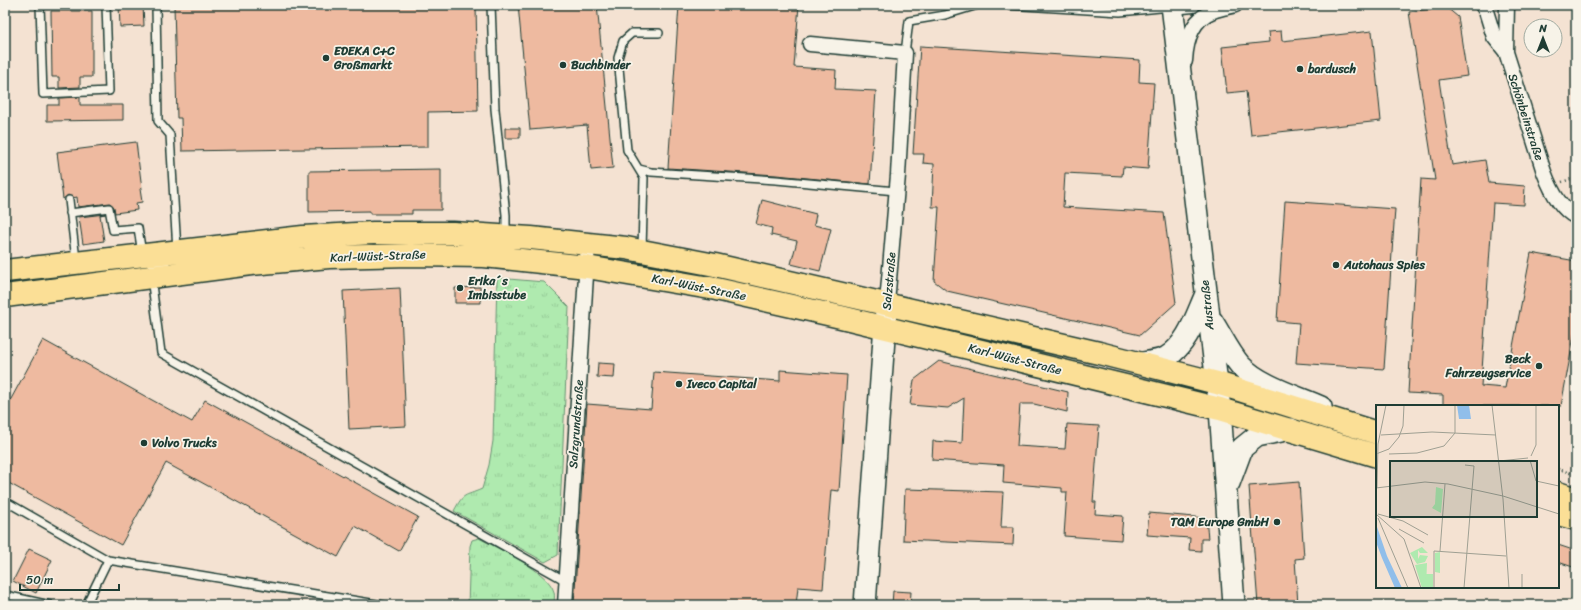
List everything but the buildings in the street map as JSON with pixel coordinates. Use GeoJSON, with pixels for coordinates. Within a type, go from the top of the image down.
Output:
{"type":"FeatureCollection","features":[{"type":"Feature","properties":{"kind":"main road","name":"Austraße"},"geometry":{"type":"LineString","coordinates":[[1172,6],[1220,409],[1234,605]]}},
{"type":"Feature","properties":{"kind":"main road","name":"Karl-Wüst-Straße"},"geometry":{"type":"LineString","coordinates":[[5,271],[142,255],[174,257],[234,250],[303,237],[373,233],[453,233],[506,236],[588,244],[642,251],[715,265],[887,303],[1142,363],[1217,383],[1376,432]]}},
{"type":"Feature","properties":{"kind":"main road","name":"Karl-Wüst-Straße"},"geometry":{"type":"LineString","coordinates":[[5,296],[251,264],[329,257],[410,255],[484,256],[587,267],[716,289],[885,328],[1220,409],[1376,456]]}},
{"type":"Feature","properties":{"kind":"main road"},"geometry":{"type":"LineString","coordinates":[[1142,363],[1165,358],[1174,352],[1188,333],[1206,294]]}},
{"type":"Feature","properties":{"kind":"main road","name":"Salzstraße"},"geometry":{"type":"LineString","coordinates":[[865,605],[887,303]]}},
{"type":"Feature","properties":{"kind":"main road"},"geometry":{"type":"LineString","coordinates":[[1208,314],[1241,366],[1261,381],[1376,432]]}},
{"type":"Feature","properties":{"kind":"main road"},"geometry":{"type":"LineString","coordinates":[[1226,489],[1242,448],[1257,436],[1291,430]]}},
{"type":"Feature","properties":{"kind":"main road"},"geometry":{"type":"LineString","coordinates":[[1559,493],[1576,499]]}},
{"type":"Feature","properties":{"kind":"main road"},"geometry":{"type":"LineString","coordinates":[[1559,514],[1576,519]]}},
{"type":"Feature","properties":{"kind":"street"},"geometry":{"type":"LineString","coordinates":[[1172,6],[1193,5]]}},
{"type":"Feature","properties":{"kind":"street"},"geometry":{"type":"LineString","coordinates":[[1184,102],[1186,49],[1192,30],[1204,16],[1212,11],[1235,5]]}},
{"type":"Feature","properties":{"kind":"street"},"geometry":{"type":"LineString","coordinates":[[1482,5],[1486,11],[1494,38],[1506,52]]}},
{"type":"Feature","properties":{"kind":"street","name":"Schönbeinstraße"},"geometry":{"type":"LineString","coordinates":[[1507,5],[1506,52],[1549,185],[1559,201],[1576,217]]}},
{"type":"Feature","properties":{"kind":"street"},"geometry":{"type":"LineString","coordinates":[[810,44],[905,53]]}},
{"type":"Feature","properties":{"kind":"street","name":"Salzstraße"},"geometry":{"type":"LineString","coordinates":[[887,303],[905,53]]}},
{"type":"Feature","properties":{"kind":"street","name":"Salzgrundstraße"},"geometry":{"type":"LineString","coordinates":[[565,605],[588,244]]}},
{"type":"Feature","properties":{"kind":"lane"},"geometry":{"type":"LineString","coordinates":[[40,5],[43,94],[108,90],[106,5]]}},
{"type":"Feature","properties":{"kind":"lane"},"geometry":{"type":"LineString","coordinates":[[156,5],[158,121],[170,135],[174,257],[152,267],[151,277],[161,353],[566,581]]}},
{"type":"Feature","properties":{"kind":"lane"},"geometry":{"type":"LineString","coordinates":[[491,5],[495,109],[506,215],[506,236]]}},
{"type":"Feature","properties":{"kind":"lane"},"geometry":{"type":"LineString","coordinates":[[905,53],[909,21],[945,15],[978,5]]}},
{"type":"Feature","properties":{"kind":"lane"},"geometry":{"type":"LineString","coordinates":[[1006,5],[1120,12],[1172,6]]}},
{"type":"Feature","properties":{"kind":"lane"},"geometry":{"type":"LineString","coordinates":[[642,251],[644,178],[627,150],[618,58],[623,41],[632,33],[659,33]]}},
{"type":"Feature","properties":{"kind":"lane"},"geometry":{"type":"LineString","coordinates":[[639,169],[651,172],[776,180],[896,191]]}},
{"type":"Feature","properties":{"kind":"lane"},"geometry":{"type":"LineString","coordinates":[[69,200],[76,263]]}},
{"type":"Feature","properties":{"kind":"lane"},"geometry":{"type":"LineString","coordinates":[[70,213],[109,208],[113,230],[138,228],[142,255]]}},
{"type":"Feature","properties":{"kind":"lane"},"geometry":{"type":"LineString","coordinates":[[5,501],[108,560],[383,605]]}},
{"type":"Feature","properties":{"kind":"lane"},"geometry":{"type":"LineString","coordinates":[[86,605],[108,560]]}},
{"type":"Feature","properties":{"kind":"lane"},"geometry":{"type":"LineString","coordinates":[[5,595],[50,605]]}},
{"type":"Feature","properties":{"kind":"path"},"geometry":{"type":"LineString","coordinates":[[1559,182],[1571,179]]}},
{"type":"Feature","properties":{"kind":"path"},"geometry":{"type":"LineString","coordinates":[[1559,469],[1576,475]]}},
{"type":"Feature","properties":{"kind":"green space"},"geometry":{"type":"Polygon","coordinates":[[[497,278],[544,282],[569,307],[558,555],[545,562],[454,511],[465,496],[482,489],[489,465],[493,441],[497,278]]]}},
{"type":"Feature","properties":{"kind":"green space"},"geometry":{"type":"Polygon","coordinates":[[[479,538],[522,561],[543,576],[550,584],[554,592],[554,605],[468,605],[470,546],[472,540],[479,538]]]}},
{"type":"Feature","properties":{"kind":"place","name":"EDEKA C+C Großmarkt"},"geometry":{"type":"Point","coordinates":[326,58]}},
{"type":"Feature","properties":{"kind":"place","name":"Buchbinder"},"geometry":{"type":"Point","coordinates":[563,65]}},
{"type":"Feature","properties":{"kind":"place","name":"bardusch"},"geometry":{"type":"Point","coordinates":[1300,69]}},
{"type":"Feature","properties":{"kind":"place","name":"Autohaus Spies"},"geometry":{"type":"Point","coordinates":[1336,265]}},
{"type":"Feature","properties":{"kind":"place","name":"Erika´s Imbisstube"},"geometry":{"type":"Point","coordinates":[460,288]}},
{"type":"Feature","properties":{"kind":"place","name":"Beck Fahrzeugservice"},"geometry":{"type":"Point","coordinates":[1539,366]}},
{"type":"Feature","properties":{"kind":"place","name":"Iveco Capital"},"geometry":{"type":"Point","coordinates":[679,384]}},
{"type":"Feature","properties":{"kind":"place","name":"Volvo Trucks"},"geometry":{"type":"Point","coordinates":[144,443]}},
{"type":"Feature","properties":{"kind":"place","name":"TQM Europe GmbH"},"geometry":{"type":"Point","coordinates":[1277,522]}}]}
